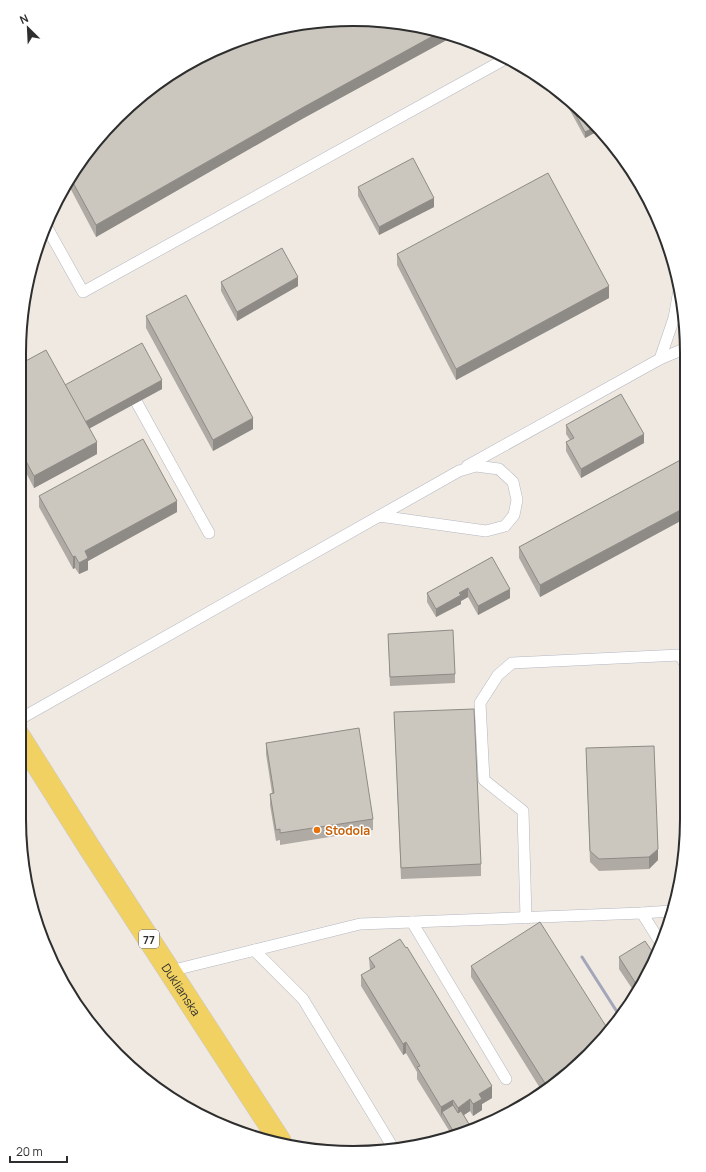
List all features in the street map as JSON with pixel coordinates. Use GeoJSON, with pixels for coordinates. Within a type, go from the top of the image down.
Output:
{"type":"FeatureCollection","features":[{"type":"Feature","properties":{"kind":"main road","name":"Duklianska"},"geometry":{"type":"LineString","coordinates":[[26,746],[88,847],[278,1137]]}},
{"type":"Feature","properties":{"kind":"lane"},"geometry":{"type":"LineString","coordinates":[[49,232],[83,292],[501,62]]}},
{"type":"Feature","properties":{"kind":"lane"},"geometry":{"type":"LineString","coordinates":[[660,359],[674,318],[676,305]]}},
{"type":"Feature","properties":{"kind":"lane"},"geometry":{"type":"LineString","coordinates":[[26,716],[459,471],[660,359],[680,351]]}},
{"type":"Feature","properties":{"kind":"lane"},"geometry":{"type":"LineString","coordinates":[[137,403],[209,533]]}},
{"type":"Feature","properties":{"kind":"lane"},"geometry":{"type":"LineString","coordinates":[[379,516],[486,531],[505,526],[514,515],[517,500],[513,482],[499,469],[476,466],[459,471]]}},
{"type":"Feature","properties":{"kind":"lane"},"geometry":{"type":"LineString","coordinates":[[526,918],[523,811],[484,780],[480,703],[498,675],[512,663],[680,655]]}},
{"type":"Feature","properties":{"kind":"lane"},"geometry":{"type":"LineString","coordinates":[[170,971],[360,924],[667,911]]}},
{"type":"Feature","properties":{"kind":"lane"},"geometry":{"type":"LineString","coordinates":[[642,913],[657,938]]}},
{"type":"Feature","properties":{"kind":"lane"},"geometry":{"type":"LineString","coordinates":[[412,922],[506,1079]]}},
{"type":"Feature","properties":{"kind":"lane"},"geometry":{"type":"LineString","coordinates":[[254,950],[303,999],[390,1144]]}},
{"type":"Feature","properties":{"kind":"building"},"geometry":{"type":"Polygon","coordinates":[[[353,26],[374,27],[417,32],[433,36],[302,108],[96,225],[73,183],[107,137],[137,107],[171,81],[190,70],[208,60],[248,43],[289,32],[310,29],[353,26]]]}},
{"type":"Feature","properties":{"kind":"building"},"geometry":{"type":"Polygon","coordinates":[[[574,112],[591,129],[585,132],[574,112]]]}},
{"type":"Feature","properties":{"kind":"building"},"geometry":{"type":"Polygon","coordinates":[[[413,158],[434,198],[379,227],[358,187],[413,158]]]}},
{"type":"Feature","properties":{"kind":"building"},"geometry":{"type":"Polygon","coordinates":[[[548,173],[609,286],[456,369],[397,254],[548,173]]]}},
{"type":"Feature","properties":{"kind":"building"},"geometry":{"type":"Polygon","coordinates":[[[282,248],[298,277],[237,312],[221,282],[282,248]]]}},
{"type":"Feature","properties":{"kind":"building"},"geometry":{"type":"Polygon","coordinates":[[[186,295],[253,418],[213,440],[146,316],[186,295]]]}},
{"type":"Feature","properties":{"kind":"building"},"geometry":{"type":"Polygon","coordinates":[[[142,343],[162,380],[85,422],[65,385],[142,343]]]}},
{"type":"Feature","properties":{"kind":"building"},"geometry":{"type":"Polygon","coordinates":[[[46,350],[97,442],[34,476],[26,461],[26,361],[46,350]]]}},
{"type":"Feature","properties":{"kind":"building"},"geometry":{"type":"Polygon","coordinates":[[[621,394],[644,434],[581,469],[566,442],[574,438],[566,425],[621,394]]]}},
{"type":"Feature","properties":{"kind":"building"},"geometry":{"type":"Polygon","coordinates":[[[143,439],[177,501],[85,551],[88,558],[79,563],[75,556],[73,557],[39,496],[143,439]]]}},
{"type":"Feature","properties":{"kind":"building"},"geometry":{"type":"Polygon","coordinates":[[[680,460],[680,510],[540,585],[519,547],[680,460]]]}},
{"type":"Feature","properties":{"kind":"building"},"geometry":{"type":"Polygon","coordinates":[[[492,557],[510,589],[478,606],[468,588],[459,593],[461,595],[436,609],[427,593],[492,557]]]}},
{"type":"Feature","properties":{"kind":"building"},"geometry":{"type":"Polygon","coordinates":[[[453,630],[455,674],[390,677],[388,634],[453,630]]]}},
{"type":"Feature","properties":{"kind":"building"},"geometry":{"type":"Polygon","coordinates":[[[474,709],[481,864],[401,868],[394,712],[474,709]]]}},
{"type":"Feature","properties":{"kind":"building"},"geometry":{"type":"Polygon","coordinates":[[[359,728],[373,819],[280,833],[280,829],[276,830],[270,794],[274,793],[266,743],[359,728]]]}},
{"type":"Feature","properties":{"kind":"building"},"geometry":{"type":"Polygon","coordinates":[[[654,746],[658,849],[649,857],[599,859],[590,851],[586,748],[654,746]]]}},
{"type":"Feature","properties":{"kind":"building"},"geometry":{"type":"Polygon","coordinates":[[[540,922],[606,1026],[569,1065],[545,1083],[471,966],[540,922]]]}},
{"type":"Feature","properties":{"kind":"building"},"geometry":{"type":"Polygon","coordinates":[[[400,939],[406,948],[407,947],[492,1086],[479,1094],[482,1099],[473,1104],[470,1099],[458,1108],[453,1100],[441,1107],[417,1067],[420,1066],[406,1042],[403,1044],[361,975],[375,967],[369,958],[400,939]]]}},
{"type":"Feature","properties":{"kind":"building"},"geometry":{"type":"Polygon","coordinates":[[[645,941],[652,951],[636,983],[619,957],[645,941]]]}},
{"type":"Feature","properties":{"kind":"building"},"geometry":{"type":"Polygon","coordinates":[[[453,1105],[458,1113],[461,1111],[469,1124],[453,1131],[442,1112],[453,1105]]]}},
{"type":"Feature","properties":{"kind":"railway"},"geometry":{"type":"LineString","coordinates":[[582,957],[617,1012]]}},
{"type":"Feature","properties":{"kind":"place","name":"Stodola"},"geometry":{"type":"Point","coordinates":[317,830]}}]}
